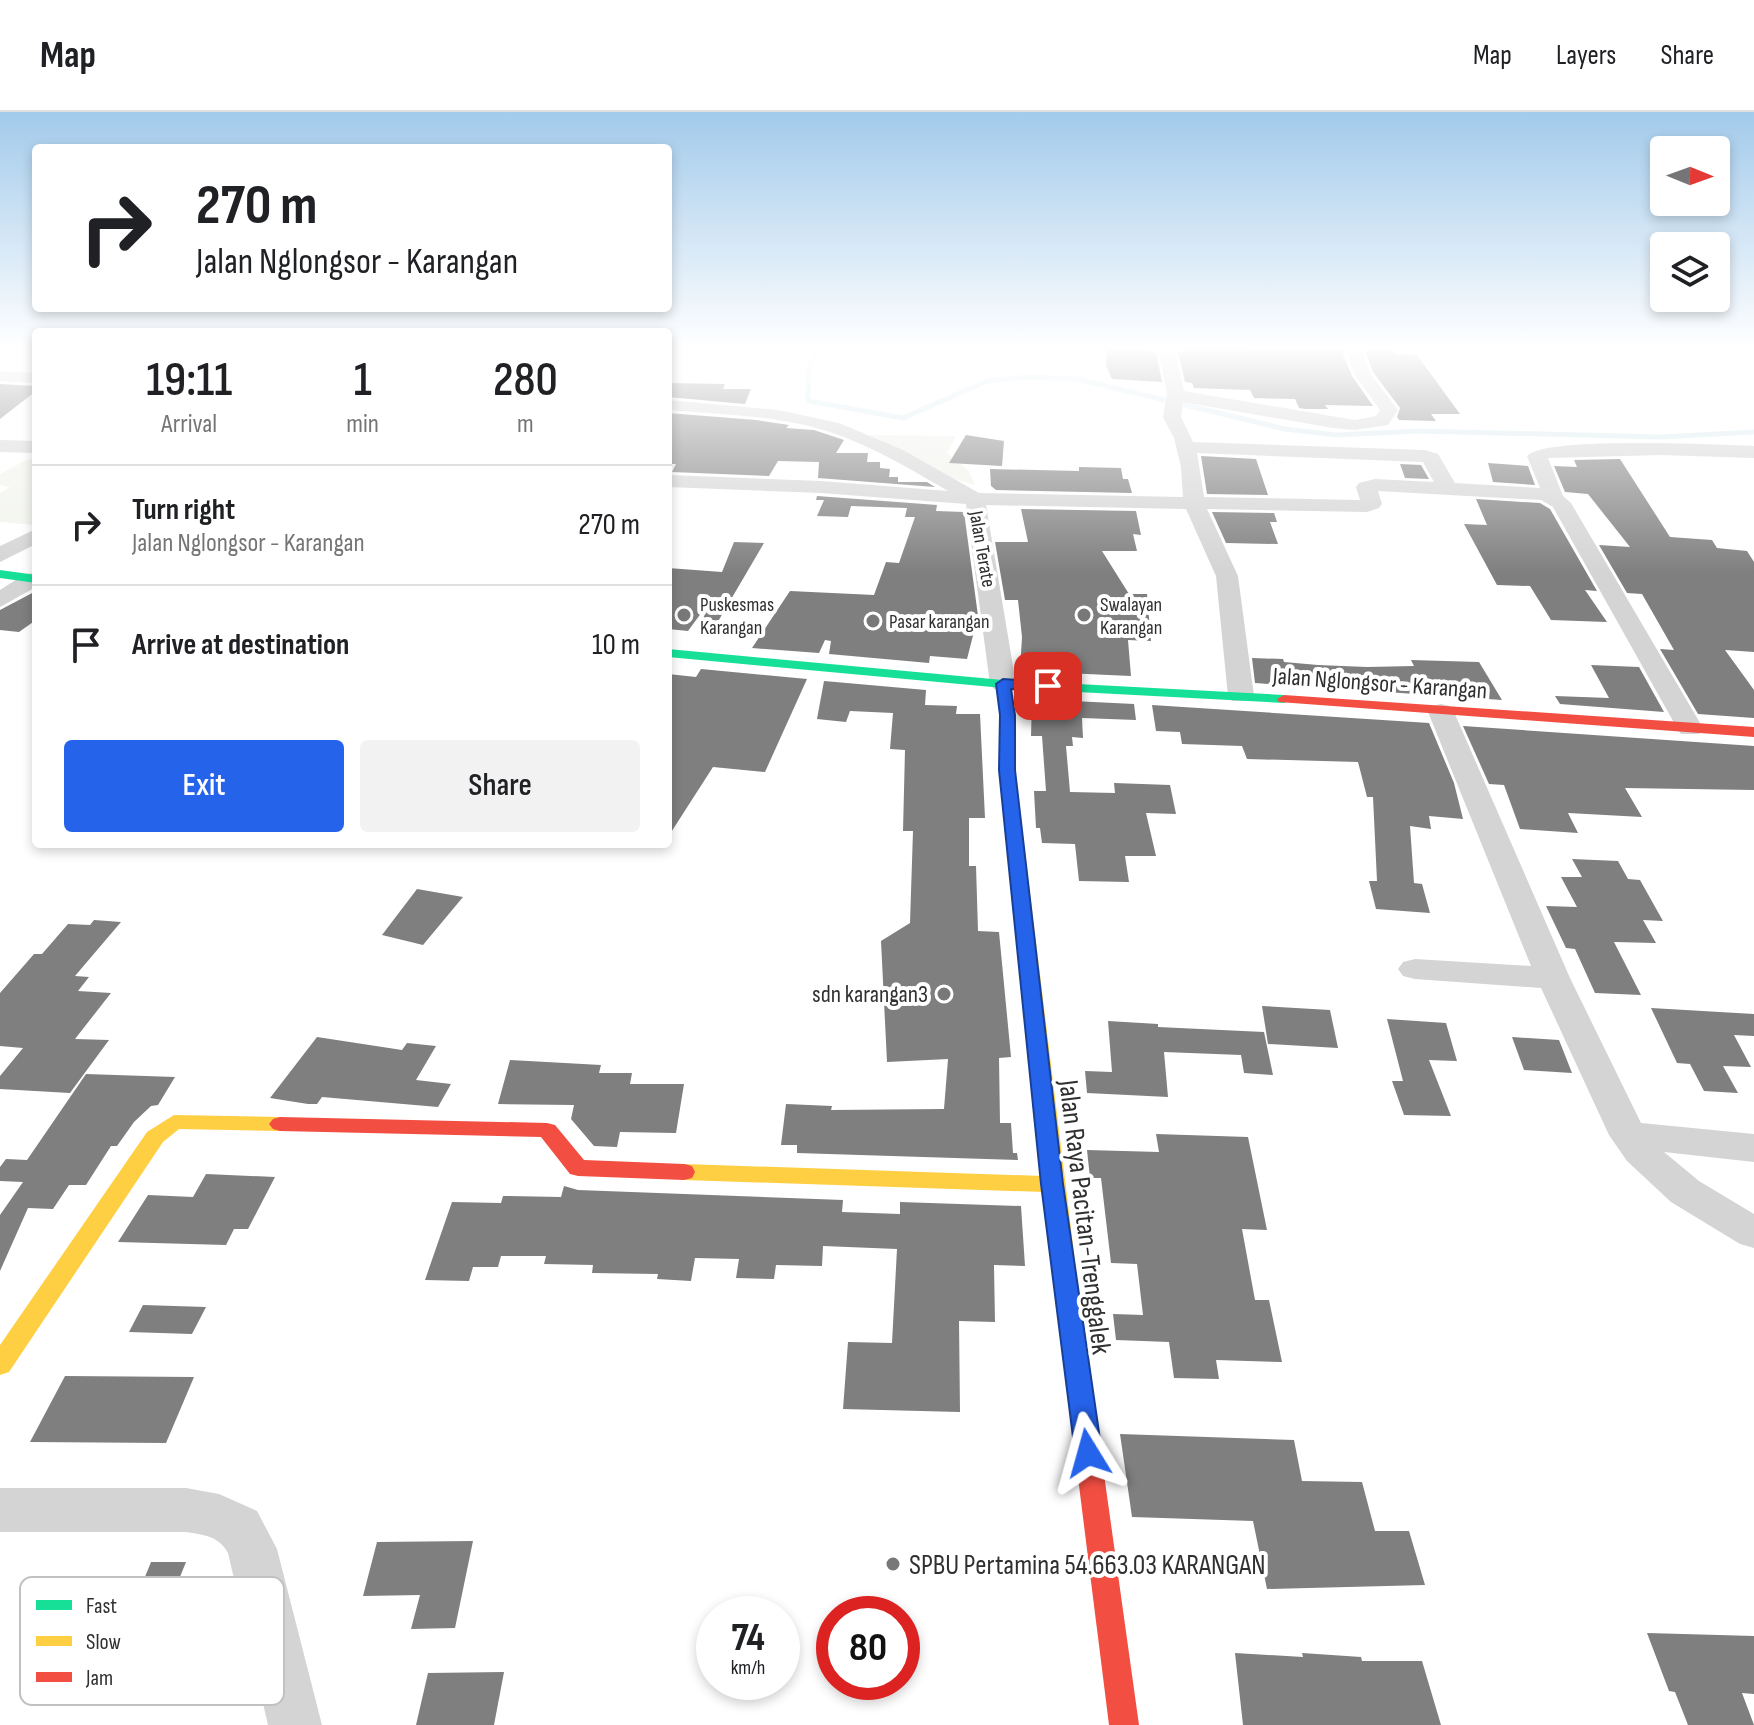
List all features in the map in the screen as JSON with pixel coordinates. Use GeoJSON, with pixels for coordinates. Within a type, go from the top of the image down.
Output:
{"type":"FeatureCollection","features":[{"type":"Feature","properties":{"kind":"main road"},"geometry":{"type":"LineString","coordinates":[[0,574],[32,579]]}},
{"type":"Feature","properties":{"kind":"main road","name":"Jalan Nglongsor - Karangan"},"geometry":{"type":"LineString","coordinates":[[672,653],[1003,684],[1241,696],[1754,732]]}},
{"type":"Feature","properties":{"kind":"main road","name":"Jalan Raya Pacitan-Trenggalek"},"geometry":{"type":"LineString","coordinates":[[1003,684],[1007,715],[1007,770],[1052,1184],[1124,1725]]}},
{"type":"Feature","properties":{"kind":"main road"},"geometry":{"type":"LineString","coordinates":[[0,1365],[155,1137],[174,1122],[547,1130],[578,1168],[1052,1184]]}},
{"type":"Feature","properties":{"kind":"street","name":"Jalan Terate"},"geometry":{"type":"LineString","coordinates":[[809,422],[829,426],[916,465],[975,499],[1003,684]]}},
{"type":"Feature","properties":{"kind":"street"},"geometry":{"type":"LineString","coordinates":[[1179,422],[1194,504],[1227,576],[1241,696]]}},
{"type":"Feature","properties":{"kind":"street"},"geometry":{"type":"LineString","coordinates":[[1327,422],[1355,425],[1373,422]]}},
{"type":"Feature","properties":{"kind":"street"},"geometry":{"type":"LineString","coordinates":[[0,446],[32,447]]}},
{"type":"Feature","properties":{"kind":"street"},"geometry":{"type":"LineString","coordinates":[[1186,447],[1425,456],[1431,458],[1448,489]]}},
{"type":"Feature","properties":{"kind":"street"},"geometry":{"type":"LineString","coordinates":[[1690,728],[1561,503],[1553,496],[1537,456],[1546,452],[1661,449],[1754,452]]}},
{"type":"Feature","properties":{"kind":"street"},"geometry":{"type":"LineString","coordinates":[[672,481],[821,487],[975,499],[1194,504],[1367,506],[1372,504],[1366,487],[1370,486],[1553,496]]}},
{"type":"Feature","properties":{"kind":"street"},"geometry":{"type":"LineString","coordinates":[[0,555],[32,537]]}},
{"type":"Feature","properties":{"kind":"street"},"geometry":{"type":"LineString","coordinates":[[0,600],[32,580]]}},
{"type":"Feature","properties":{"kind":"street"},"geometry":{"type":"LineString","coordinates":[[1441,712],[1553,978],[1628,1135],[1642,1155],[1690,1197],[1754,1233]]}},
{"type":"Feature","properties":{"kind":"street"},"geometry":{"type":"LineString","coordinates":[[1415,969],[1553,978]]}},
{"type":"Feature","properties":{"kind":"street"},"geometry":{"type":"LineString","coordinates":[[1628,1135],[1754,1148]]}},
{"type":"Feature","properties":{"kind":"street"},"geometry":{"type":"LineString","coordinates":[[0,1510],[186,1510],[219,1516],[240,1527],[252,1549],[259,1577]]}},
{"type":"Feature","properties":{"kind":"street"},"geometry":{"type":"LineString","coordinates":[[284,1680],[295,1725]]}},
{"type":"Feature","properties":{"kind":"shaded area"},"geometry":{"type":"Polygon","coordinates":[[[867,435],[956,436],[947,453],[969,471],[975,485],[944,476],[867,435]]]}},
{"type":"Feature","properties":{"kind":"shaded area"},"geometry":{"type":"Polygon","coordinates":[[[32,459],[32,525],[0,522],[0,493],[10,487],[0,485],[0,474],[32,459]]]}},
{"type":"Feature","properties":{"kind":"building"},"geometry":{"type":"Polygon","coordinates":[[[672,422],[771,422],[789,425],[786,428],[814,430],[844,440],[836,453],[868,453],[867,462],[880,462],[880,468],[890,469],[889,477],[898,477],[898,482],[927,482],[935,487],[818,478],[819,462],[778,461],[769,476],[672,472],[676,464],[672,464],[672,422]]]}},
{"type":"Feature","properties":{"kind":"building"},"geometry":{"type":"Polygon","coordinates":[[[966,435],[1004,441],[1002,466],[949,463],[966,435]]]}},
{"type":"Feature","properties":{"kind":"building"},"geometry":{"type":"Polygon","coordinates":[[[1201,456],[1256,459],[1268,495],[1207,494],[1201,456]]]}},
{"type":"Feature","properties":{"kind":"building"},"geometry":{"type":"Polygon","coordinates":[[[1620,459],[1670,537],[1712,540],[1717,548],[1747,551],[1754,562],[1754,652],[1725,650],[1754,690],[1754,718],[1698,714],[1660,649],[1674,650],[1642,594],[1627,593],[1599,545],[1630,547],[1588,494],[1565,492],[1554,466],[1577,467],[1574,460],[1620,459]]]}},
{"type":"Feature","properties":{"kind":"building"},"geometry":{"type":"Polygon","coordinates":[[[1488,463],[1528,466],[1535,485],[1493,482],[1488,463]]]}},
{"type":"Feature","properties":{"kind":"building"},"geometry":{"type":"Polygon","coordinates":[[[1400,464],[1421,465],[1429,479],[1405,478],[1400,464]]]}},
{"type":"Feature","properties":{"kind":"building"},"geometry":{"type":"Polygon","coordinates":[[[1079,467],[1121,468],[1123,479],[1128,479],[1132,493],[996,490],[991,486],[990,469],[1079,471],[1079,467]]]}},
{"type":"Feature","properties":{"kind":"building"},"geometry":{"type":"Polygon","coordinates":[[[817,496],[937,505],[936,511],[964,512],[978,616],[967,659],[930,656],[929,663],[829,654],[831,641],[825,640],[819,653],[752,648],[790,591],[874,595],[886,562],[899,563],[915,517],[905,517],[907,508],[851,506],[848,517],[817,516],[824,500],[816,500],[817,496]]]}},
{"type":"Feature","properties":{"kind":"building"},"geometry":{"type":"Polygon","coordinates":[[[1476,499],[1540,503],[1550,509],[1597,591],[1585,590],[1607,622],[1551,620],[1530,586],[1497,585],[1464,524],[1487,525],[1476,499]]]}},
{"type":"Feature","properties":{"kind":"building"},"geometry":{"type":"Polygon","coordinates":[[[1021,509],[1136,511],[1141,535],[1133,534],[1137,551],[1102,551],[1129,594],[1147,594],[1151,641],[1128,640],[1131,676],[1020,671],[1022,637],[1018,600],[1005,600],[995,542],[1028,542],[1021,509]]]}},
{"type":"Feature","properties":{"kind":"building"},"geometry":{"type":"Polygon","coordinates":[[[1212,512],[1274,513],[1277,522],[1270,522],[1278,544],[1226,543],[1212,512]]]}},
{"type":"Feature","properties":{"kind":"building"},"geometry":{"type":"Polygon","coordinates":[[[734,542],[764,543],[713,630],[701,624],[710,601],[688,631],[672,629],[672,568],[722,572],[734,542]]]}},
{"type":"Feature","properties":{"kind":"building"},"geometry":{"type":"Polygon","coordinates":[[[32,593],[32,623],[19,632],[0,630],[0,610],[32,593]]]}},
{"type":"Feature","properties":{"kind":"building"},"geometry":{"type":"Polygon","coordinates":[[[1252,658],[1367,667],[1414,666],[1411,660],[1479,662],[1502,700],[1255,683],[1252,658]]]}},
{"type":"Feature","properties":{"kind":"building"},"geometry":{"type":"Polygon","coordinates":[[[1591,665],[1639,667],[1664,712],[1560,704],[1555,696],[1609,698],[1591,665]]]}},
{"type":"Feature","properties":{"kind":"building"},"geometry":{"type":"Polygon","coordinates":[[[701,669],[807,679],[765,772],[713,767],[672,831],[672,674],[696,677],[701,669]]]}},
{"type":"Feature","properties":{"kind":"building"},"geometry":{"type":"Polygon","coordinates":[[[824,681],[926,690],[925,705],[957,706],[956,714],[980,714],[985,818],[969,818],[969,866],[976,866],[978,931],[999,932],[1011,1057],[999,1058],[1000,1123],[1011,1123],[1013,1153],[1017,1153],[1018,1160],[797,1153],[797,1145],[781,1145],[786,1104],[832,1106],[831,1110],[944,1109],[948,1059],[887,1062],[881,941],[910,923],[913,831],[903,831],[905,750],[890,749],[893,713],[850,711],[846,722],[817,719],[824,681]]]}},
{"type":"Feature","properties":{"kind":"building"},"geometry":{"type":"Polygon","coordinates":[[[1032,699],[1134,704],[1136,720],[1082,718],[1083,738],[1072,737],[1073,746],[1066,746],[1070,792],[1115,793],[1114,783],[1170,785],[1176,814],[1146,813],[1156,856],[1125,856],[1129,882],[1079,881],[1075,844],[1042,843],[1040,828],[1036,828],[1034,791],[1046,791],[1042,736],[1031,736],[1032,699]]]}},
{"type":"Feature","properties":{"kind":"building"},"geometry":{"type":"Polygon","coordinates":[[[1152,705],[1429,723],[1454,783],[1463,819],[1429,816],[1431,829],[1410,826],[1414,883],[1422,884],[1430,913],[1376,909],[1369,881],[1377,881],[1373,797],[1367,797],[1358,762],[1247,759],[1242,746],[1182,744],[1180,732],[1156,731],[1152,705]]]}},
{"type":"Feature","properties":{"kind":"building"},"geometry":{"type":"Polygon","coordinates":[[[1463,726],[1754,746],[1754,790],[1625,788],[1642,817],[1568,813],[1578,833],[1520,829],[1504,785],[1489,784],[1463,726]]]}},
{"type":"Feature","properties":{"kind":"building"},"geometry":{"type":"Polygon","coordinates":[[[1572,859],[1618,861],[1628,879],[1640,880],[1663,921],[1643,920],[1656,943],[1614,942],[1641,995],[1595,993],[1575,949],[1566,948],[1546,906],[1577,907],[1561,877],[1582,877],[1572,859]]]}},
{"type":"Feature","properties":{"kind":"building"},"geometry":{"type":"Polygon","coordinates":[[[417,889],[463,897],[423,945],[382,935],[417,889]]]}},
{"type":"Feature","properties":{"kind":"building"},"geometry":{"type":"Polygon","coordinates":[[[94,920],[121,922],[75,976],[89,977],[78,991],[111,993],[75,1039],[109,1040],[70,1093],[0,1089],[0,1076],[23,1048],[0,1046],[0,993],[34,954],[42,954],[68,924],[90,925],[94,920]]]}},
{"type":"Feature","properties":{"kind":"building"},"geometry":{"type":"Polygon","coordinates":[[[1262,1006],[1330,1010],[1338,1048],[1268,1044],[1262,1006]]]}},
{"type":"Feature","properties":{"kind":"building"},"geometry":{"type":"Polygon","coordinates":[[[1651,1008],[1754,1014],[1754,1036],[1734,1035],[1751,1067],[1723,1066],[1738,1093],[1704,1091],[1690,1064],[1677,1063],[1651,1008]]]}},
{"type":"Feature","properties":{"kind":"building"},"geometry":{"type":"Polygon","coordinates":[[[1387,1019],[1446,1023],[1457,1061],[1429,1060],[1451,1116],[1404,1115],[1392,1081],[1403,1081],[1387,1019]]]}},
{"type":"Feature","properties":{"kind":"building"},"geometry":{"type":"Polygon","coordinates":[[[1108,1021],[1158,1024],[1158,1027],[1264,1032],[1273,1075],[1244,1073],[1241,1055],[1164,1052],[1168,1097],[1087,1093],[1085,1071],[1112,1072],[1108,1021]]]}},
{"type":"Feature","properties":{"kind":"building"},"geometry":{"type":"Polygon","coordinates":[[[317,1037],[402,1050],[407,1043],[436,1046],[416,1080],[451,1084],[438,1107],[322,1097],[317,1104],[308,1104],[270,1098],[317,1037]]]}},
{"type":"Feature","properties":{"kind":"building"},"geometry":{"type":"Polygon","coordinates":[[[1512,1037],[1559,1040],[1572,1073],[1524,1070],[1512,1037]]]}},
{"type":"Feature","properties":{"kind":"building"},"geometry":{"type":"Polygon","coordinates":[[[510,1060],[601,1065],[599,1073],[632,1073],[630,1084],[684,1084],[676,1133],[620,1132],[617,1147],[594,1146],[571,1119],[574,1105],[498,1104],[510,1060]]]}},
{"type":"Feature","properties":{"kind":"building"},"geometry":{"type":"Polygon","coordinates":[[[86,1074],[175,1077],[158,1105],[151,1106],[134,1122],[117,1146],[111,1146],[86,1185],[69,1185],[53,1209],[28,1208],[0,1271],[0,1215],[23,1182],[0,1181],[0,1167],[6,1159],[27,1160],[86,1074]]]}},
{"type":"Feature","properties":{"kind":"building"},"geometry":{"type":"Polygon","coordinates":[[[1156,1134],[1248,1137],[1267,1230],[1242,1229],[1255,1300],[1269,1300],[1282,1362],[1216,1360],[1219,1379],[1174,1378],[1169,1342],[1116,1340],[1113,1314],[1143,1315],[1137,1264],[1111,1263],[1101,1178],[1090,1178],[1087,1150],[1159,1152],[1156,1134]]]}},
{"type":"Feature","properties":{"kind":"building"},"geometry":{"type":"Polygon","coordinates":[[[206,1174],[275,1177],[248,1229],[234,1229],[226,1245],[118,1242],[148,1195],[193,1197],[206,1174]]]}},
{"type":"Feature","properties":{"kind":"building"},"geometry":{"type":"Polygon","coordinates":[[[564,1186],[578,1190],[843,1200],[842,1212],[900,1214],[900,1202],[1021,1206],[1025,1266],[994,1265],[995,1322],[959,1321],[960,1412],[843,1409],[848,1342],[892,1343],[897,1249],[823,1246],[822,1266],[776,1265],[774,1279],[736,1278],[739,1259],[695,1258],[691,1281],[657,1279],[658,1274],[592,1273],[593,1265],[544,1264],[546,1256],[501,1256],[498,1267],[473,1267],[469,1281],[425,1280],[452,1202],[501,1203],[503,1196],[561,1197],[564,1186]]]}},
{"type":"Feature","properties":{"kind":"building"},"geometry":{"type":"Polygon","coordinates":[[[143,1305],[206,1307],[192,1334],[129,1332],[143,1305]]]}},
{"type":"Feature","properties":{"kind":"building"},"geometry":{"type":"Polygon","coordinates":[[[65,1376],[194,1377],[166,1443],[30,1442],[65,1376]]]}},
{"type":"Feature","properties":{"kind":"building"},"geometry":{"type":"Polygon","coordinates":[[[1120,1434],[1294,1440],[1302,1481],[1362,1482],[1375,1531],[1409,1531],[1425,1585],[1267,1589],[1253,1521],[1132,1517],[1120,1434]]]}},
{"type":"Feature","properties":{"kind":"building"},"geometry":{"type":"Polygon","coordinates":[[[473,1541],[455,1628],[411,1629],[420,1595],[363,1596],[377,1542],[473,1541]]]}},
{"type":"Feature","properties":{"kind":"building"},"geometry":{"type":"Polygon","coordinates":[[[151,1562],[186,1562],[180,1577],[145,1577],[151,1562]]]}},
{"type":"Feature","properties":{"kind":"building"},"geometry":{"type":"Polygon","coordinates":[[[1647,1633],[1754,1636],[1754,1694],[1742,1693],[1754,1725],[1688,1725],[1675,1692],[1669,1691],[1647,1633]]]}},
{"type":"Feature","properties":{"kind":"building"},"geometry":{"type":"Polygon","coordinates":[[[1235,1653],[1303,1657],[1302,1653],[1361,1657],[1362,1661],[1422,1661],[1441,1725],[1243,1725],[1235,1653]]]}},
{"type":"Feature","properties":{"kind":"building"},"geometry":{"type":"Polygon","coordinates":[[[504,1672],[494,1725],[416,1725],[428,1673],[504,1672]]]}},
{"type":"Feature","properties":{"kind":"waterway"},"geometry":{"type":"LineString","coordinates":[[1257,422],[1336,435],[1418,431],[1661,437],[1754,432]]}},
{"type":"Feature","properties":{"kind":"traffic: fast"},"geometry":{"type":"LineString","coordinates":[[0,574],[32,578]]}},
{"type":"Feature","properties":{"kind":"traffic: fast"},"geometry":{"type":"LineString","coordinates":[[672,653],[1003,684],[1284,699]]}},
{"type":"Feature","properties":{"kind":"traffic: slow"},"geometry":{"type":"LineString","coordinates":[[1003,684],[1007,715],[1007,770],[1068,1302]]}},
{"type":"Feature","properties":{"kind":"traffic: slow"},"geometry":{"type":"LineString","coordinates":[[0,1365],[155,1137],[174,1122],[280,1124]]}},
{"type":"Feature","properties":{"kind":"traffic: slow"},"geometry":{"type":"LineString","coordinates":[[684,1172],[1052,1184]]}},
{"type":"Feature","properties":{"kind":"traffic: jam"},"geometry":{"type":"LineString","coordinates":[[1284,699],[1754,732]]}},
{"type":"Feature","properties":{"kind":"traffic: jam"},"geometry":{"type":"LineString","coordinates":[[280,1124],[547,1130],[578,1168],[684,1172]]}},
{"type":"Feature","properties":{"kind":"traffic: jam"},"geometry":{"type":"LineString","coordinates":[[1068,1302],[1124,1725]]}},
{"type":"Feature","properties":{"kind":"place","name":"Puskesmas Karangan"},"geometry":{"type":"Point","coordinates":[684,615]}},
{"type":"Feature","properties":{"kind":"place","name":"Swalayan Karangan"},"geometry":{"type":"Point","coordinates":[1084,615]}},
{"type":"Feature","properties":{"kind":"place","name":"Pasar karangan"},"geometry":{"type":"Point","coordinates":[873,621]}},
{"type":"Feature","properties":{"kind":"place","name":"sdn karangan3"},"geometry":{"type":"Point","coordinates":[944,994]}},
{"type":"Feature","properties":{"kind":"place","name":"SPBU Pertamina 54.663.03 KARANGAN"},"geometry":{"type":"Point","coordinates":[893,1564]}},
{"type":"Feature","properties":{"kind":"route"},"geometry":{"type":"LineString","coordinates":[[1048,686],[1003,684],[1007,715],[1007,770],[1052,1184],[1088,1453]]}}]}
